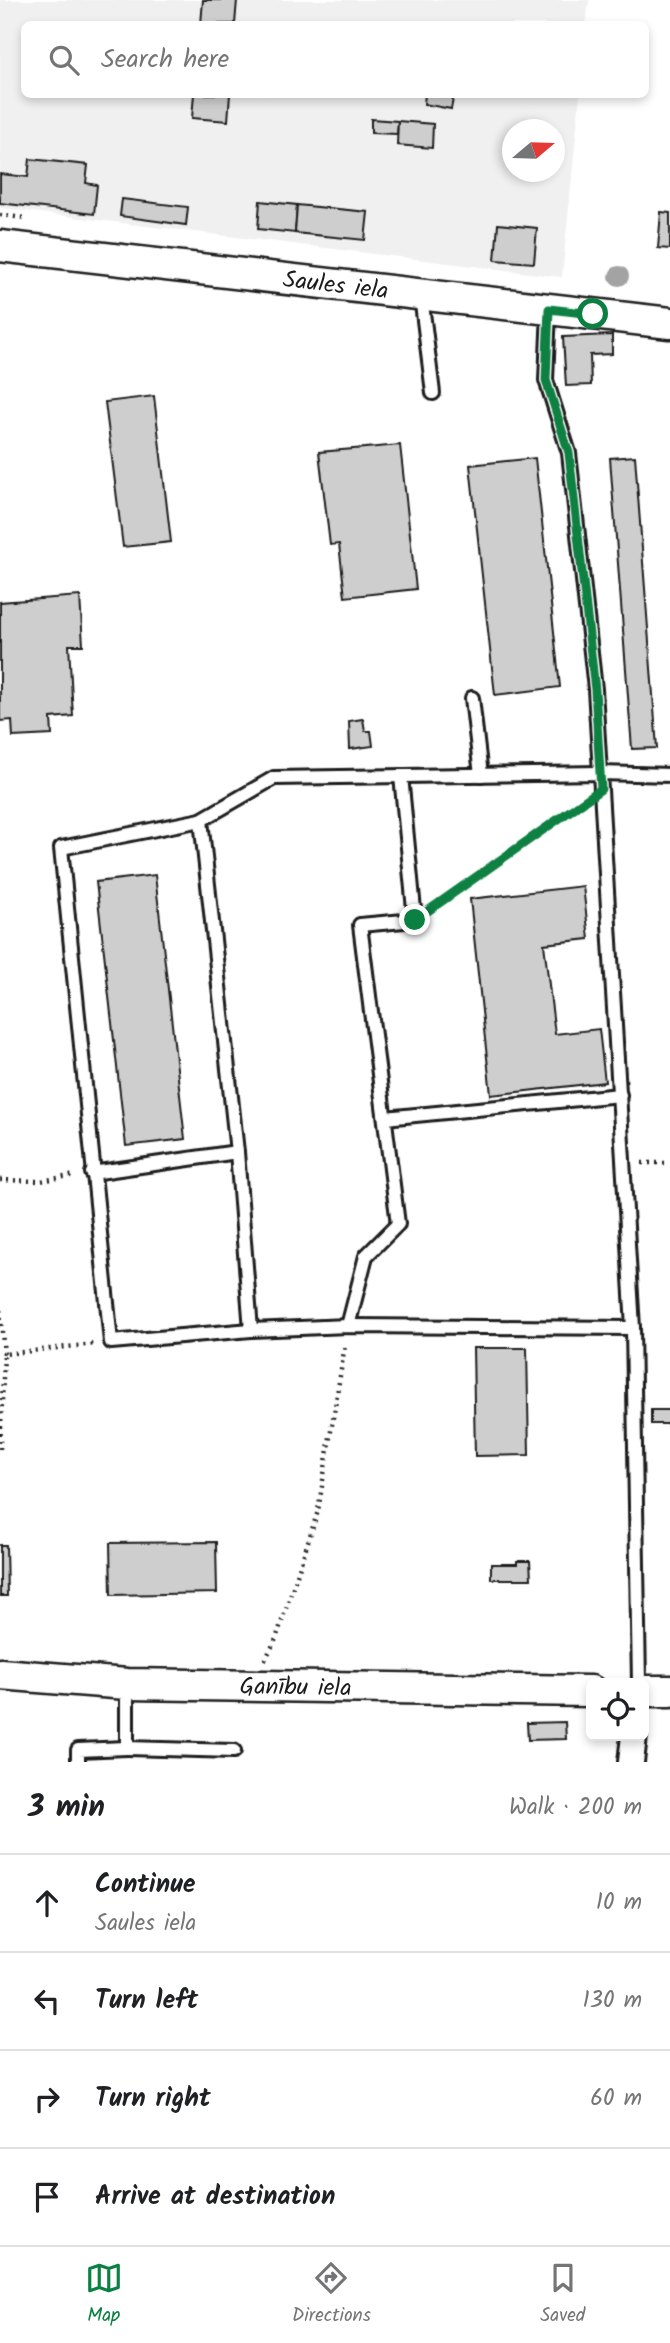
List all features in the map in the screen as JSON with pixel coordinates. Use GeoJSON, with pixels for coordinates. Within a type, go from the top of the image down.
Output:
{"type":"FeatureCollection","features":[{"type":"Feature","properties":{"kind":"street","name":"Saules iela"},"geometry":{"type":"LineString","coordinates":[[0,246],[670,323]]}},
{"type":"Feature","properties":{"kind":"street","name":"Ganību iela"},"geometry":{"type":"LineString","coordinates":[[0,1674],[127,1684],[586,1691]]}},
{"type":"Feature","properties":{"kind":"street"},"geometry":{"type":"LineString","coordinates":[[649,1691],[670,1691]]}},
{"type":"Feature","properties":{"kind":"street"},"geometry":{"type":"LineString","coordinates":[[631,1762],[633,1741]]}},
{"type":"Feature","properties":{"kind":"lane"},"geometry":{"type":"LineString","coordinates":[[421,294],[433,393]]}},
{"type":"Feature","properties":{"kind":"lane"},"geometry":{"type":"LineString","coordinates":[[549,309],[546,380],[569,453],[595,690],[633,1328],[639,1678]]}},
{"type":"Feature","properties":{"kind":"lane"},"geometry":{"type":"LineString","coordinates":[[472,698],[481,775]]}},
{"type":"Feature","properties":{"kind":"lane"},"geometry":{"type":"LineString","coordinates":[[633,1328],[348,1326],[110,1342],[61,848],[201,820],[274,778],[600,773],[670,775]]}},
{"type":"Feature","properties":{"kind":"lane"},"geometry":{"type":"LineString","coordinates":[[348,1326],[366,1256],[398,1224],[360,925],[415,920],[401,776]]}},
{"type":"Feature","properties":{"kind":"lane"},"geometry":{"type":"LineString","coordinates":[[201,820],[237,1152],[251,1331]]}},
{"type":"Feature","properties":{"kind":"lane"},"geometry":{"type":"LineString","coordinates":[[385,1118],[620,1095]]}},
{"type":"Feature","properties":{"kind":"lane"},"geometry":{"type":"LineString","coordinates":[[92,1173],[237,1152]]}},
{"type":"Feature","properties":{"kind":"lane"},"geometry":{"type":"LineString","coordinates":[[127,1684],[127,1748]]}},
{"type":"Feature","properties":{"kind":"lane"},"geometry":{"type":"LineString","coordinates":[[78,1762],[78,1749],[234,1751]]}},
{"type":"Feature","properties":{"kind":"path"},"geometry":{"type":"LineString","coordinates":[[415,920],[601,789]]}},
{"type":"Feature","properties":{"kind":"path"},"geometry":{"type":"LineString","coordinates":[[623,1164],[670,1163]]}},
{"type":"Feature","properties":{"kind":"path"},"geometry":{"type":"LineString","coordinates":[[0,1180],[40,1181],[92,1173]]}},
{"type":"Feature","properties":{"kind":"path"},"geometry":{"type":"LineString","coordinates":[[0,1310],[4,1354],[0,1450]]}},
{"type":"Feature","properties":{"kind":"path"},"geometry":{"type":"LineString","coordinates":[[252,1686],[276,1639],[318,1511],[348,1326]]}},
{"type":"Feature","properties":{"kind":"path"},"geometry":{"type":"LineString","coordinates":[[4,1354],[110,1342]]}},
{"type":"Feature","properties":{"kind":"shaded area"},"geometry":{"type":"Polygon","coordinates":[[[0,0],[589,0],[586,21],[21,21],[21,98],[580,98],[562,277],[0,208],[0,0]]]}},
{"type":"Feature","properties":{"kind":"building"},"geometry":{"type":"Polygon","coordinates":[[[203,0],[237,0],[235,21],[201,21],[203,0]]]}},
{"type":"Feature","properties":{"kind":"building"},"geometry":{"type":"Polygon","coordinates":[[[194,98],[230,98],[228,121],[192,118],[194,98]]]}},
{"type":"Feature","properties":{"kind":"building"},"geometry":{"type":"Polygon","coordinates":[[[425,98],[453,98],[451,109],[424,104],[425,98]]]}},
{"type":"Feature","properties":{"kind":"building"},"geometry":{"type":"Polygon","coordinates":[[[371,119],[398,121],[397,134],[371,133],[371,119]]]}},
{"type":"Feature","properties":{"kind":"building"},"geometry":{"type":"Polygon","coordinates":[[[398,121],[433,124],[432,148],[397,145],[398,121]]]}},
{"type":"Feature","properties":{"kind":"building"},"geometry":{"type":"Polygon","coordinates":[[[30,159],[88,165],[86,183],[97,185],[94,214],[0,203],[0,174],[28,177],[30,159]]]}},
{"type":"Feature","properties":{"kind":"building"},"geometry":{"type":"Polygon","coordinates":[[[122,199],[188,207],[186,225],[120,216],[122,199]]]}},
{"type":"Feature","properties":{"kind":"building"},"geometry":{"type":"Polygon","coordinates":[[[260,201],[297,205],[295,233],[258,229],[260,201]]]}},
{"type":"Feature","properties":{"kind":"building"},"geometry":{"type":"Polygon","coordinates":[[[297,205],[368,212],[365,240],[295,233],[297,205]]]}},
{"type":"Feature","properties":{"kind":"building"},"geometry":{"type":"Polygon","coordinates":[[[661,212],[670,213],[670,249],[658,248],[661,212]]]}},
{"type":"Feature","properties":{"kind":"building"},"geometry":{"type":"Polygon","coordinates":[[[498,224],[537,228],[534,263],[495,260],[498,224]]]}},
{"type":"Feature","properties":{"kind":"building"},"geometry":{"type":"Polygon","coordinates":[[[612,335],[612,354],[590,355],[591,385],[566,386],[563,337],[612,335]]]}},
{"type":"Feature","properties":{"kind":"building"},"geometry":{"type":"Polygon","coordinates":[[[154,396],[171,542],[123,547],[105,402],[154,396]]]}},
{"type":"Feature","properties":{"kind":"building"},"geometry":{"type":"Polygon","coordinates":[[[400,445],[416,589],[345,597],[339,544],[330,545],[319,452],[400,445]]]}},
{"type":"Feature","properties":{"kind":"building"},"geometry":{"type":"Polygon","coordinates":[[[635,456],[657,748],[632,749],[610,458],[635,456]]]}},
{"type":"Feature","properties":{"kind":"building"},"geometry":{"type":"Polygon","coordinates":[[[535,458],[560,687],[495,695],[470,465],[535,458]]]}},
{"type":"Feature","properties":{"kind":"building"},"geometry":{"type":"Polygon","coordinates":[[[80,596],[83,645],[69,645],[73,716],[51,718],[52,735],[13,737],[12,720],[0,721],[0,602],[80,596]]]}},
{"type":"Feature","properties":{"kind":"building"},"geometry":{"type":"Polygon","coordinates":[[[363,719],[365,731],[371,731],[373,746],[350,749],[349,721],[363,719]]]}},
{"type":"Feature","properties":{"kind":"building"},"geometry":{"type":"Polygon","coordinates":[[[155,875],[185,1139],[126,1146],[96,882],[155,875]]]}},
{"type":"Feature","properties":{"kind":"building"},"geometry":{"type":"Polygon","coordinates":[[[583,886],[589,939],[544,944],[555,1034],[599,1029],[605,1082],[491,1095],[470,899],[583,886]]]}},
{"type":"Feature","properties":{"kind":"building"},"geometry":{"type":"Polygon","coordinates":[[[473,1348],[527,1348],[529,1455],[475,1456],[473,1348]]]}},
{"type":"Feature","properties":{"kind":"building"},"geometry":{"type":"Polygon","coordinates":[[[651,1410],[670,1410],[670,1424],[651,1424],[651,1410]]]}},
{"type":"Feature","properties":{"kind":"building"},"geometry":{"type":"Polygon","coordinates":[[[216,1542],[217,1593],[111,1595],[110,1543],[216,1542]]]}},
{"type":"Feature","properties":{"kind":"building"},"geometry":{"type":"Polygon","coordinates":[[[0,1545],[6,1545],[7,1596],[0,1596],[0,1545]]]}},
{"type":"Feature","properties":{"kind":"building"},"geometry":{"type":"Polygon","coordinates":[[[517,1561],[530,1561],[531,1579],[491,1579],[491,1564],[517,1564],[517,1561]]]}},
{"type":"Feature","properties":{"kind":"building"},"geometry":{"type":"Polygon","coordinates":[[[565,1722],[566,1739],[528,1740],[527,1723],[565,1722]]]}},
{"type":"Feature","properties":{"kind":"route"},"geometry":{"type":"LineString","coordinates":[[415,920],[601,789],[595,690],[569,453],[546,380],[549,309],[593,314]]}}]}
